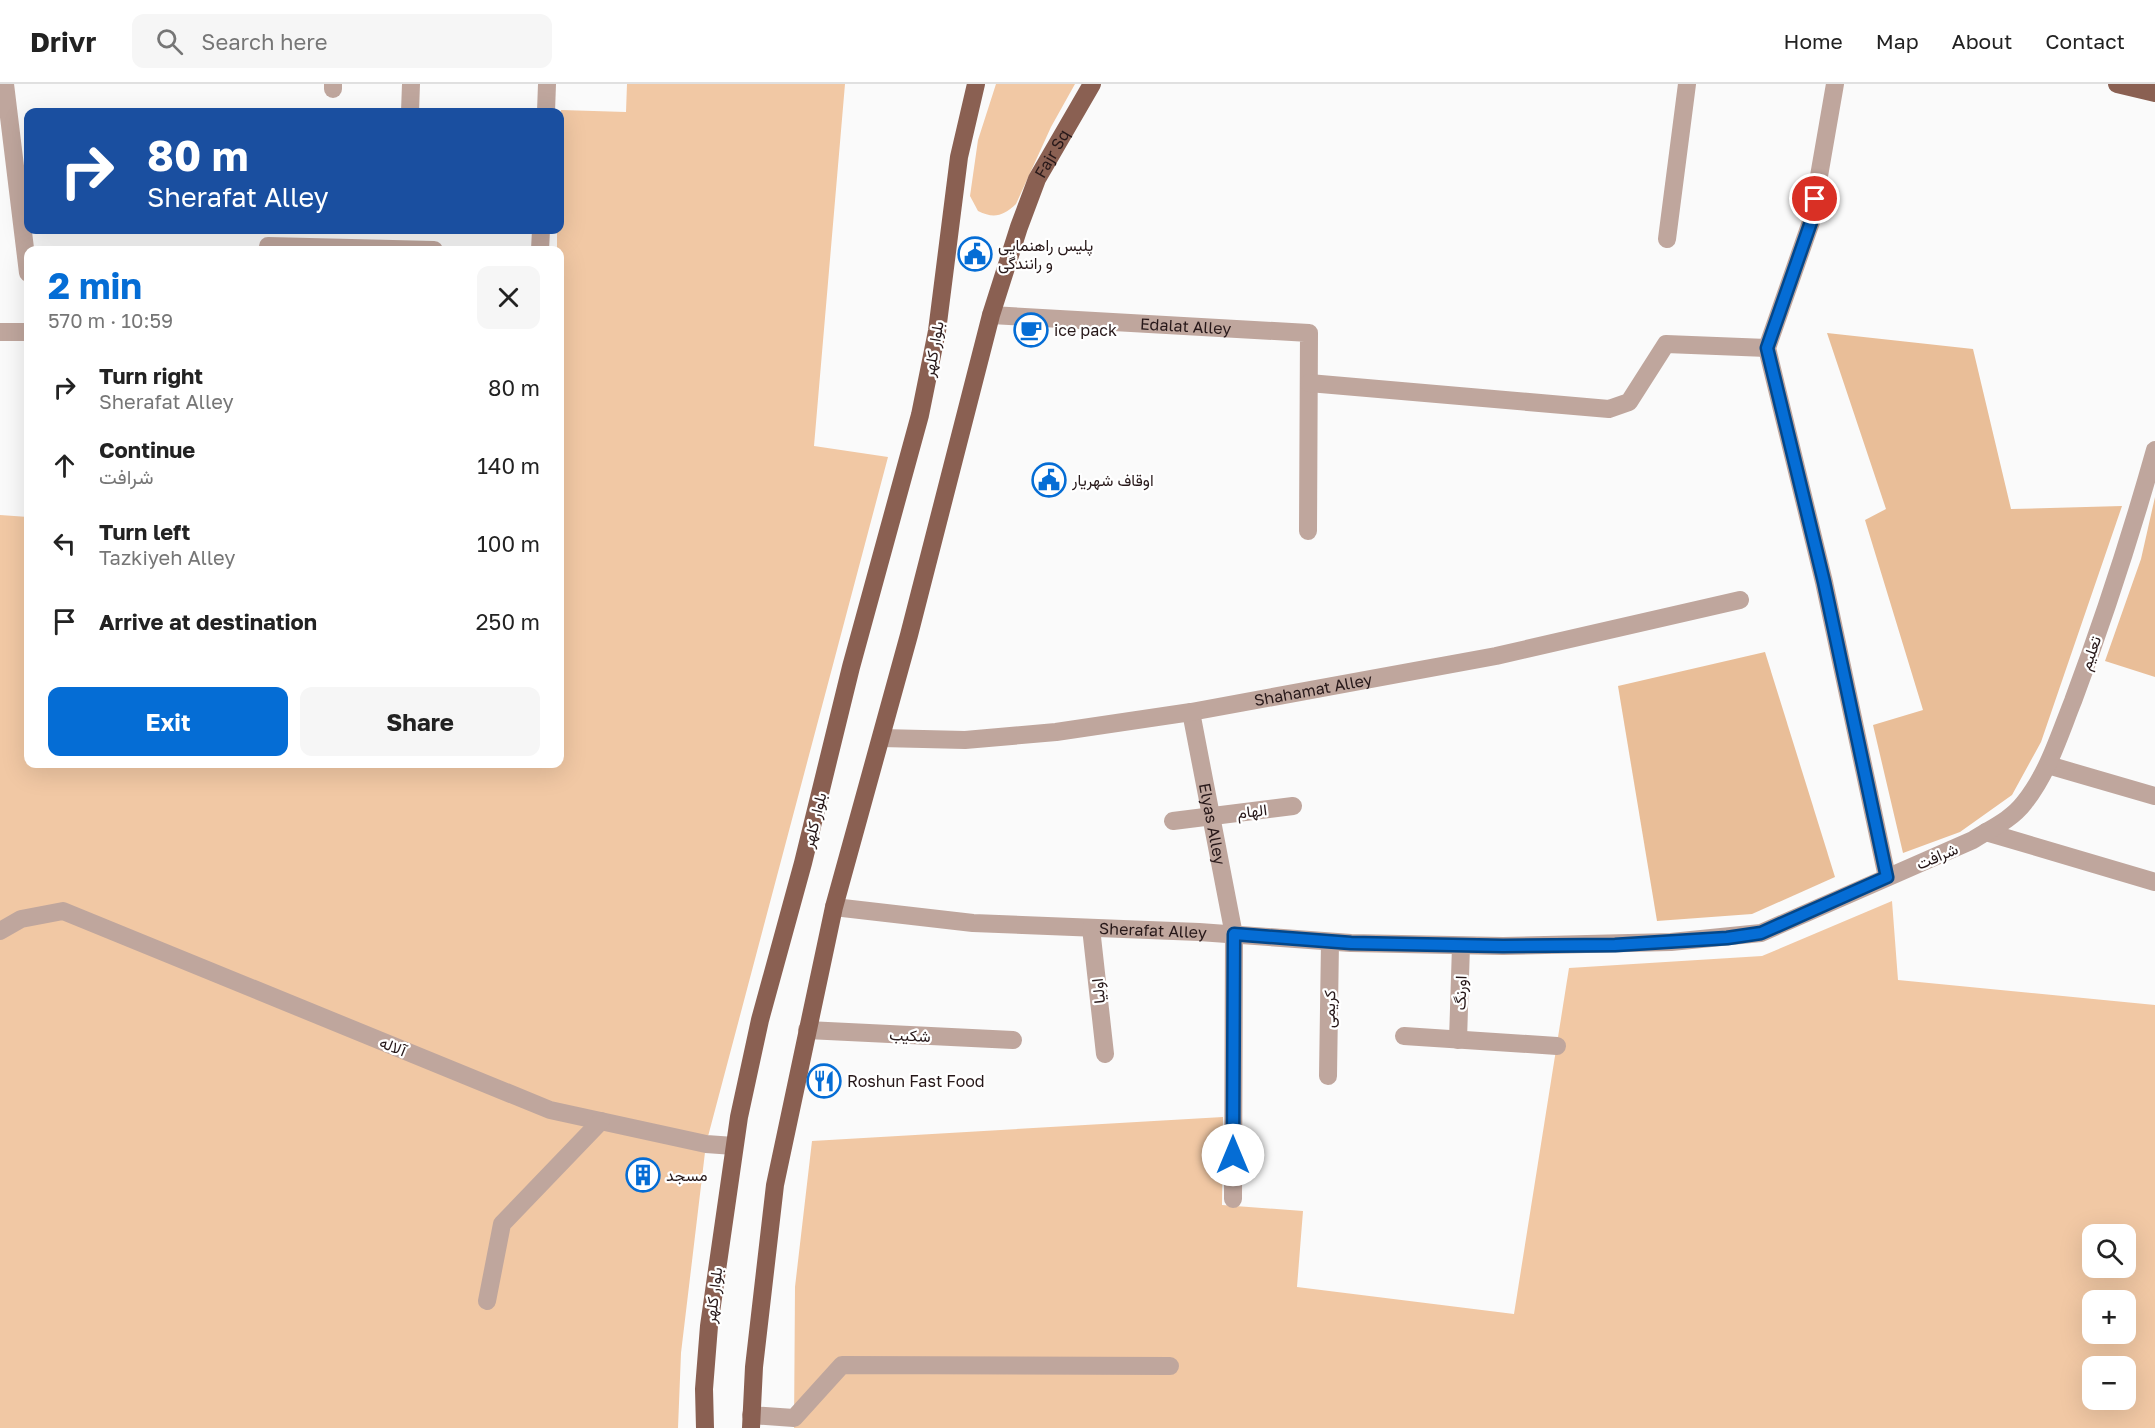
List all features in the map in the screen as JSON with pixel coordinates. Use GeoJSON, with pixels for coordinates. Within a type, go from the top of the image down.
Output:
{"type":"FeatureCollection","features":[{"type":"Feature","properties":{"kind":"main road","name":"بلوار کلهر"},"geometry":{"type":"LineString","coordinates":[[705,1428],[704,1389],[709,1326],[734,1146],[760,1020],[803,863],[851,667],[920,415],[937,331],[959,157],[976,84]]}},
{"type":"Feature","properties":{"kind":"main road","name":"Fajr Sq"},"geometry":{"type":"LineString","coordinates":[[991,315],[1018,227],[1037,179],[1092,84]]}},
{"type":"Feature","properties":{"kind":"main road"},"geometry":{"type":"LineString","coordinates":[[2117,84],[2155,93]]}},
{"type":"Feature","properties":{"kind":"main road"},"geometry":{"type":"LineString","coordinates":[[751,1422],[754,1367],[775,1185],[807,1030],[834,907],[881,738],[991,315]]}},
{"type":"Feature","properties":{"kind":"street"},"geometry":{"type":"LineString","coordinates":[[5,84],[25,246]]}},
{"type":"Feature","properties":{"kind":"street"},"geometry":{"type":"LineString","coordinates":[[410,108],[411,84]]}},
{"type":"Feature","properties":{"kind":"street"},"geometry":{"type":"LineString","coordinates":[[546,108],[547,84]]}},
{"type":"Feature","properties":{"kind":"street"},"geometry":{"type":"LineString","coordinates":[[1667,239],[1687,84]]}},
{"type":"Feature","properties":{"kind":"street"},"geometry":{"type":"LineString","coordinates":[[1835,84],[1811,222],[1767,348],[1824,582],[1887,877]]}},
{"type":"Feature","properties":{"kind":"street","name":"Edalat Alley"},"geometry":{"type":"LineString","coordinates":[[991,315],[1309,333],[1309,383]]}},
{"type":"Feature","properties":{"kind":"street"},"geometry":{"type":"LineString","coordinates":[[0,332],[24,332]]}},
{"type":"Feature","properties":{"kind":"street"},"geometry":{"type":"LineString","coordinates":[[1308,531],[1309,383],[1609,409],[1629,402],[1666,344],[1767,348]]}},
{"type":"Feature","properties":{"kind":"street","name":"تعلیم"},"geometry":{"type":"LineString","coordinates":[[1986,832],[2024,804],[2048,765],[2127,549],[2155,450]]}},
{"type":"Feature","properties":{"kind":"street","name":"Shahamat Alley"},"geometry":{"type":"LineString","coordinates":[[881,738],[965,740],[1056,732],[1191,712],[1496,656],[1740,600]]}},
{"type":"Feature","properties":{"kind":"street","name":"Elyas Alley"},"geometry":{"type":"LineString","coordinates":[[1191,712],[1234,934],[1233,1199]]}},
{"type":"Feature","properties":{"kind":"street"},"geometry":{"type":"LineString","coordinates":[[2048,765],[2155,796]]}},
{"type":"Feature","properties":{"kind":"street","name":"الهام"},"geometry":{"type":"LineString","coordinates":[[1173,820],[1293,806]]}},
{"type":"Feature","properties":{"kind":"street"},"geometry":{"type":"LineString","coordinates":[[1986,832],[2155,882]]}},
{"type":"Feature","properties":{"kind":"street","name":"شرافت"},"geometry":{"type":"LineString","coordinates":[[1461,946],[1671,942],[1761,933],[1973,840],[1986,832]]}},
{"type":"Feature","properties":{"kind":"street","name":"Sherafat Alley"},"geometry":{"type":"LineString","coordinates":[[834,907],[973,923],[1234,934],[1330,942],[1461,946]]}},
{"type":"Feature","properties":{"kind":"street","name":"آلاله"},"geometry":{"type":"LineString","coordinates":[[0,931],[21,919],[63,911],[550,1110],[706,1144],[734,1146]]}},
{"type":"Feature","properties":{"kind":"street","name":"اولیا"},"geometry":{"type":"LineString","coordinates":[[1091,928],[1105,1054]]}},
{"type":"Feature","properties":{"kind":"street","name":"کریمی"},"geometry":{"type":"LineString","coordinates":[[1328,1076],[1330,942]]}},
{"type":"Feature","properties":{"kind":"street","name":"اورنگ"},"geometry":{"type":"LineString","coordinates":[[1458,1040],[1461,946]]}},
{"type":"Feature","properties":{"kind":"street","name":"شکیب"},"geometry":{"type":"LineString","coordinates":[[807,1030],[1013,1040]]}},
{"type":"Feature","properties":{"kind":"street"},"geometry":{"type":"LineString","coordinates":[[1404,1036],[1557,1046]]}},
{"type":"Feature","properties":{"kind":"street"},"geometry":{"type":"LineString","coordinates":[[487,1301],[502,1224],[601,1121]]}},
{"type":"Feature","properties":{"kind":"street"},"geometry":{"type":"LineString","coordinates":[[751,1422],[794,1418],[842,1365],[1170,1366]]}},
{"type":"Feature","properties":{"kind":"shaded area"},"geometry":{"type":"Polygon","coordinates":[[[627,84],[845,84],[814,446],[888,457],[706,1144],[681,1353],[678,1428],[0,1428],[0,515],[24,517],[24,768],[564,768],[564,246],[557,246],[557,234],[564,234],[564,110],[626,112],[627,84]]]}},
{"type":"Feature","properties":{"kind":"shaded area"},"geometry":{"type":"Polygon","coordinates":[[[996,84],[1075,84],[1051,127],[1016,204],[1002,214],[989,215],[978,211],[970,196],[978,140],[996,84]]]}},
{"type":"Feature","properties":{"kind":"shaded area"},"geometry":{"type":"Polygon","coordinates":[[[1827,333],[1973,349],[2011,509],[2122,506],[2041,742],[2012,795],[1960,832],[1903,853],[1873,725],[1923,710],[1865,520],[1886,509],[1827,333]]]}},
{"type":"Feature","properties":{"kind":"shaded area"},"geometry":{"type":"Polygon","coordinates":[[[2155,497],[2155,677],[2105,661],[2141,559],[2155,497]]]}},
{"type":"Feature","properties":{"kind":"shaded area"},"geometry":{"type":"Polygon","coordinates":[[[1765,652],[1835,877],[1752,914],[1657,921],[1618,686],[1765,652]]]}},
{"type":"Feature","properties":{"kind":"shaded area"},"geometry":{"type":"Polygon","coordinates":[[[1892,901],[1898,980],[2155,1005],[2155,1428],[794,1428],[795,1287],[812,1141],[1223,1117],[1222,1205],[1303,1211],[1297,1287],[1514,1314],[1569,968],[1762,956],[1892,901]]]}},
{"type":"Feature","properties":{"kind":"place","name":"پلیس راهنمایی و رانندگی"},"geometry":{"type":"Point","coordinates":[975,254]}},
{"type":"Feature","properties":{"kind":"place","name":"ice pack"},"geometry":{"type":"Point","coordinates":[1031,330]}},
{"type":"Feature","properties":{"kind":"place","name":"اوقاف شهریار"},"geometry":{"type":"Point","coordinates":[1049,480]}},
{"type":"Feature","properties":{"kind":"place","name":"Roshun Fast Food"},"geometry":{"type":"Point","coordinates":[824,1081]}},
{"type":"Feature","properties":{"kind":"place","name":"مسجد"},"geometry":{"type":"Point","coordinates":[643,1175]}},
{"type":"Feature","properties":{"kind":"route"},"geometry":{"type":"LineString","coordinates":[[1233,1155],[1234,934],[1351,943],[1503,946],[1615,945],[1727,938],[1761,933],[1887,877],[1824,582],[1767,348],[1811,222],[1815,199]]}}]}
